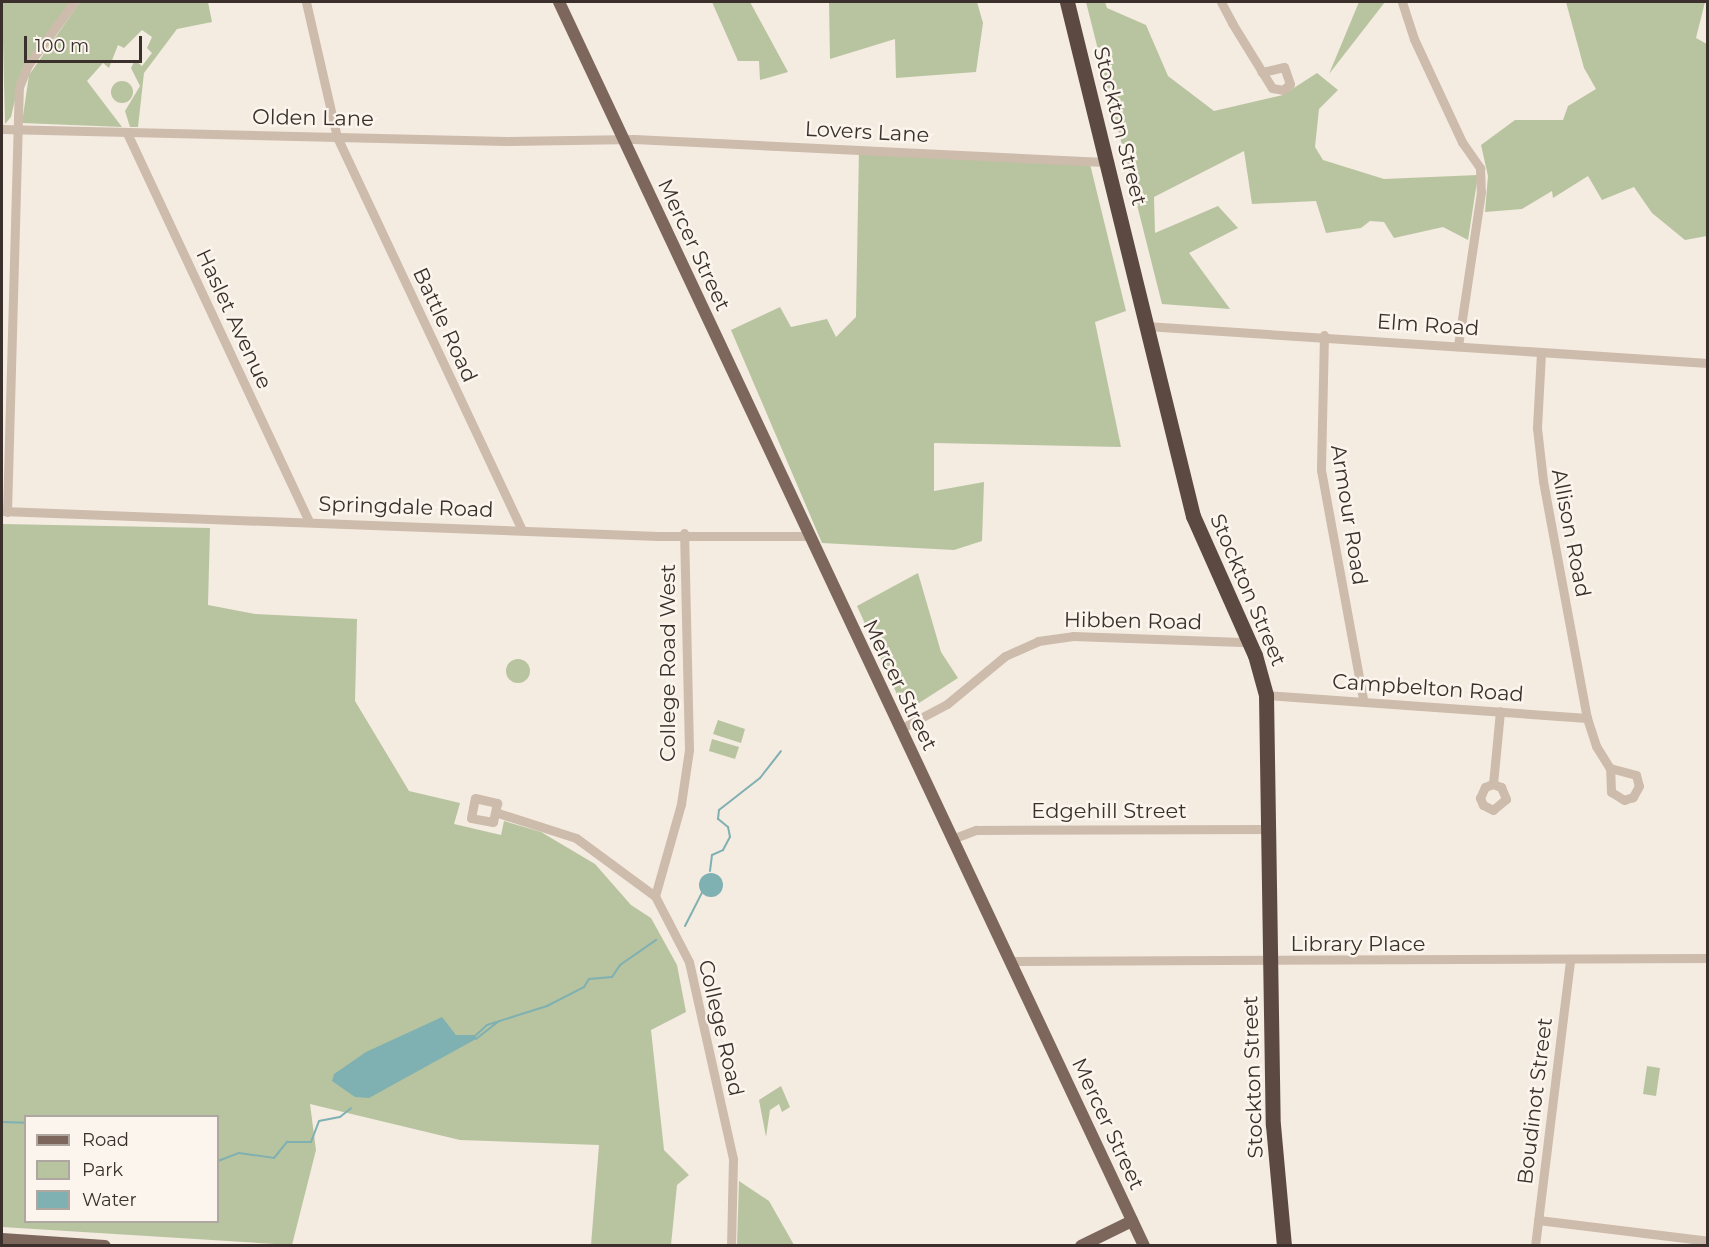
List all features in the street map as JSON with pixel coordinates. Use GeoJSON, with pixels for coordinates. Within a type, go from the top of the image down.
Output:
{"type":"FeatureCollection","features":[{"type":"Feature","properties":{"kind":"highway","name":"Stockton Street"},"geometry":{"type":"LineString","coordinates":[[1067,2],[1109,162],[1146,326],[1200,538],[1249,642],[1266,695],[1273,1125],[1284,1245]]}},
{"type":"Feature","properties":{"kind":"main road","name":"Mercer Street"},"geometry":{"type":"LineString","coordinates":[[559,2],[808,537],[1144,1245]]}},
{"type":"Feature","properties":{"kind":"main road"},"geometry":{"type":"LineString","coordinates":[[1081,1245],[1132,1221]]}},
{"type":"Feature","properties":{"kind":"main road"},"geometry":{"type":"LineString","coordinates":[[2,1239],[105,1245]]}},
{"type":"Feature","properties":{"kind":"street"},"geometry":{"type":"LineString","coordinates":[[4,512],[15,129],[22,76],[74,2]]}},
{"type":"Feature","properties":{"kind":"street","name":"Battle Road"},"geometry":{"type":"LineString","coordinates":[[306,2],[337,137],[520,528]]}},
{"type":"Feature","properties":{"kind":"street"},"geometry":{"type":"LineString","coordinates":[[1221,2],[1262,72]]}},
{"type":"Feature","properties":{"kind":"street"},"geometry":{"type":"LineString","coordinates":[[1402,2],[1414,39],[1462,142],[1480,168],[1476,220],[1458,346]]}},
{"type":"Feature","properties":{"kind":"street","name":"Olden Lane"},"geometry":{"type":"LineString","coordinates":[[2,129],[337,137],[624,140]]}},
{"type":"Feature","properties":{"kind":"street","name":"Haslet Avenue"},"geometry":{"type":"LineString","coordinates":[[127,133],[309,522]]}},
{"type":"Feature","properties":{"kind":"street","name":"Lovers Lane"},"geometry":{"type":"LineString","coordinates":[[624,140],[1109,162]]}},
{"type":"Feature","properties":{"kind":"street","name":"Elm Road"},"geometry":{"type":"LineString","coordinates":[[1146,326],[1324,335],[1707,363]]}},
{"type":"Feature","properties":{"kind":"street","name":"Armour Road"},"geometry":{"type":"LineString","coordinates":[[1324,335],[1321,470],[1363,699]]}},
{"type":"Feature","properties":{"kind":"street","name":"Allison Road"},"geometry":{"type":"LineString","coordinates":[[1541,352],[1539,455],[1587,718],[1596,746],[1610,768]]}},
{"type":"Feature","properties":{"kind":"street","name":"Springdale Road"},"geometry":{"type":"LineString","coordinates":[[4,512],[808,537]]}},
{"type":"Feature","properties":{"kind":"street","name":"College Road West"},"geometry":{"type":"LineString","coordinates":[[655,896],[681,804],[689,750],[684,533]]}},
{"type":"Feature","properties":{"kind":"street","name":"Hibben Road"},"geometry":{"type":"LineString","coordinates":[[900,729],[947,704],[1005,656],[1038,641],[1073,636],[1249,642]]}},
{"type":"Feature","properties":{"kind":"street","name":"Campbelton Road"},"geometry":{"type":"LineString","coordinates":[[1266,695],[1363,699],[1587,718]]}},
{"type":"Feature","properties":{"kind":"street"},"geometry":{"type":"LineString","coordinates":[[1493,784],[1500,711]]}},
{"type":"Feature","properties":{"kind":"street","name":"College Road"},"geometry":{"type":"LineString","coordinates":[[498,813],[576,838],[655,896],[689,962],[733,1159],[731,1245]]}},
{"type":"Feature","properties":{"kind":"street","name":"Edgehill Street"},"geometry":{"type":"LineString","coordinates":[[952,839],[976,830],[1269,829]]}},
{"type":"Feature","properties":{"kind":"street","name":"Library Place"},"geometry":{"type":"LineString","coordinates":[[1008,961],[1570,961],[1707,958]]}},
{"type":"Feature","properties":{"kind":"street","name":"Boudinot Street"},"geometry":{"type":"LineString","coordinates":[[1535,1245],[1570,961]]}},
{"type":"Feature","properties":{"kind":"street"},"geometry":{"type":"LineString","coordinates":[[1538,1220],[1707,1241]]}},
{"type":"Feature","properties":{"kind":"green space"},"geometry":{"type":"Polygon","coordinates":[[[2,2],[70,2],[22,69],[11,117],[5,124],[2,2]]]}},
{"type":"Feature","properties":{"kind":"green space"},"geometry":{"type":"Polygon","coordinates":[[[80,2],[208,2],[212,22],[177,29],[144,73],[138,127],[130,127],[125,111],[140,86],[131,68],[135,60],[142,66],[152,53],[147,48],[152,37],[142,30],[124,48],[118,45],[109,68],[103,63],[87,81],[122,127],[22,123],[29,75],[80,2]]]}},
{"type":"Feature","properties":{"kind":"green space"},"geometry":{"type":"Polygon","coordinates":[[[712,2],[750,2],[788,72],[760,80],[759,61],[738,61],[712,2]]]}},
{"type":"Feature","properties":{"kind":"green space"},"geometry":{"type":"Polygon","coordinates":[[[829,2],[977,2],[983,23],[976,72],[896,78],[895,39],[830,59],[829,2]]]}},
{"type":"Feature","properties":{"kind":"green space"},"geometry":{"type":"Polygon","coordinates":[[[1086,2],[1105,2],[1107,8],[1146,25],[1168,76],[1214,111],[1283,95],[1317,73],[1338,90],[1319,109],[1315,147],[1323,160],[1384,179],[1478,175],[1468,240],[1443,227],[1394,238],[1384,222],[1370,221],[1361,228],[1326,233],[1316,201],[1252,204],[1244,151],[1154,197],[1155,233],[1218,206],[1238,228],[1189,253],[1230,309],[1162,304],[1086,2]]]}},
{"type":"Feature","properties":{"kind":"green space"},"geometry":{"type":"Polygon","coordinates":[[[1359,2],[1385,2],[1329,74],[1359,2]]]}},
{"type":"Feature","properties":{"kind":"green space"},"geometry":{"type":"Polygon","coordinates":[[[1566,2],[1705,2],[1696,38],[1707,44],[1707,236],[1685,240],[1652,213],[1634,187],[1602,200],[1588,176],[1553,198],[1552,191],[1522,209],[1485,212],[1488,176],[1481,145],[1515,120],[1563,120],[1568,106],[1596,89],[1584,68],[1566,2]]]}},
{"type":"Feature","properties":{"kind":"green space"},"geometry":{"type":"Polygon","coordinates":[[[122,81],[130,84],[133,92],[130,100],[122,103],[114,100],[111,92],[114,84],[122,81]]]}},
{"type":"Feature","properties":{"kind":"green space"},"geometry":{"type":"Polygon","coordinates":[[[859,148],[1089,160],[1126,311],[1095,322],[1121,447],[934,443],[934,491],[984,482],[982,541],[954,550],[822,543],[731,330],[780,307],[791,327],[827,319],[836,337],[856,317],[859,148]]]}},
{"type":"Feature","properties":{"kind":"green space"},"geometry":{"type":"Polygon","coordinates":[[[2,524],[210,528],[208,605],[255,614],[357,619],[355,701],[409,791],[460,803],[454,824],[501,835],[504,821],[541,832],[595,864],[631,905],[651,918],[677,965],[686,1012],[651,1030],[664,1150],[689,1175],[677,1185],[671,1245],[591,1245],[599,1145],[460,1140],[310,1104],[316,1150],[292,1245],[2,1227],[2,524]]]}},
{"type":"Feature","properties":{"kind":"green space"},"geometry":{"type":"Polygon","coordinates":[[[918,573],[941,652],[958,678],[905,712],[857,606],[918,573]]]}},
{"type":"Feature","properties":{"kind":"green space"},"geometry":{"type":"Polygon","coordinates":[[[518,659],[523,660],[529,666],[529,676],[523,682],[518,683],[513,682],[507,676],[506,671],[507,666],[513,660],[518,659]]]}},
{"type":"Feature","properties":{"kind":"green space"},"geometry":{"type":"Polygon","coordinates":[[[718,720],[745,729],[741,743],[713,734],[718,720]]]}},
{"type":"Feature","properties":{"kind":"green space"},"geometry":{"type":"Polygon","coordinates":[[[712,739],[739,747],[735,759],[709,751],[712,739]]]}},
{"type":"Feature","properties":{"kind":"green space"},"geometry":{"type":"Polygon","coordinates":[[[1647,1066],[1660,1068],[1656,1096],[1643,1094],[1647,1066]]]}},
{"type":"Feature","properties":{"kind":"green space"},"geometry":{"type":"Polygon","coordinates":[[[781,1086],[790,1107],[782,1112],[779,1104],[770,1110],[766,1137],[759,1100],[781,1086]]]}},
{"type":"Feature","properties":{"kind":"green space"},"geometry":{"type":"Polygon","coordinates":[[[739,1181],[769,1201],[794,1245],[737,1245],[739,1181]]]}},
{"type":"Feature","properties":{"kind":"water"},"geometry":{"type":"Polygon","coordinates":[[[711,873],[716,874],[722,880],[722,890],[716,896],[711,897],[706,896],[700,890],[699,885],[700,880],[706,874],[711,873]]]}},
{"type":"Feature","properties":{"kind":"water"},"geometry":{"type":"Polygon","coordinates":[[[442,1017],[456,1035],[476,1035],[476,1039],[369,1098],[355,1097],[332,1081],[334,1074],[366,1052],[442,1017]]]}},
{"type":"Feature","properties":{"kind":"waterway"},"geometry":{"type":"LineString","coordinates":[[710,871],[712,855],[723,850],[730,837],[728,827],[718,819],[719,810],[760,778],[781,751]]}},
{"type":"Feature","properties":{"kind":"waterway"},"geometry":{"type":"LineString","coordinates":[[685,926],[702,892]]}},
{"type":"Feature","properties":{"kind":"waterway"},"geometry":{"type":"LineString","coordinates":[[476,1035],[487,1025],[547,1006],[584,987],[589,979],[612,977],[620,965],[656,940]]}},
{"type":"Feature","properties":{"kind":"waterway"},"geometry":{"type":"LineString","coordinates":[[476,1039],[498,1022]]}},
{"type":"Feature","properties":{"kind":"waterway"},"geometry":{"type":"LineString","coordinates":[[219,1161],[239,1153],[274,1158],[287,1142],[311,1142],[319,1121],[340,1117],[351,1108]]}},
{"type":"Feature","properties":{"kind":"waterway"},"geometry":{"type":"LineString","coordinates":[[2,1122],[24,1123]]}}]}
